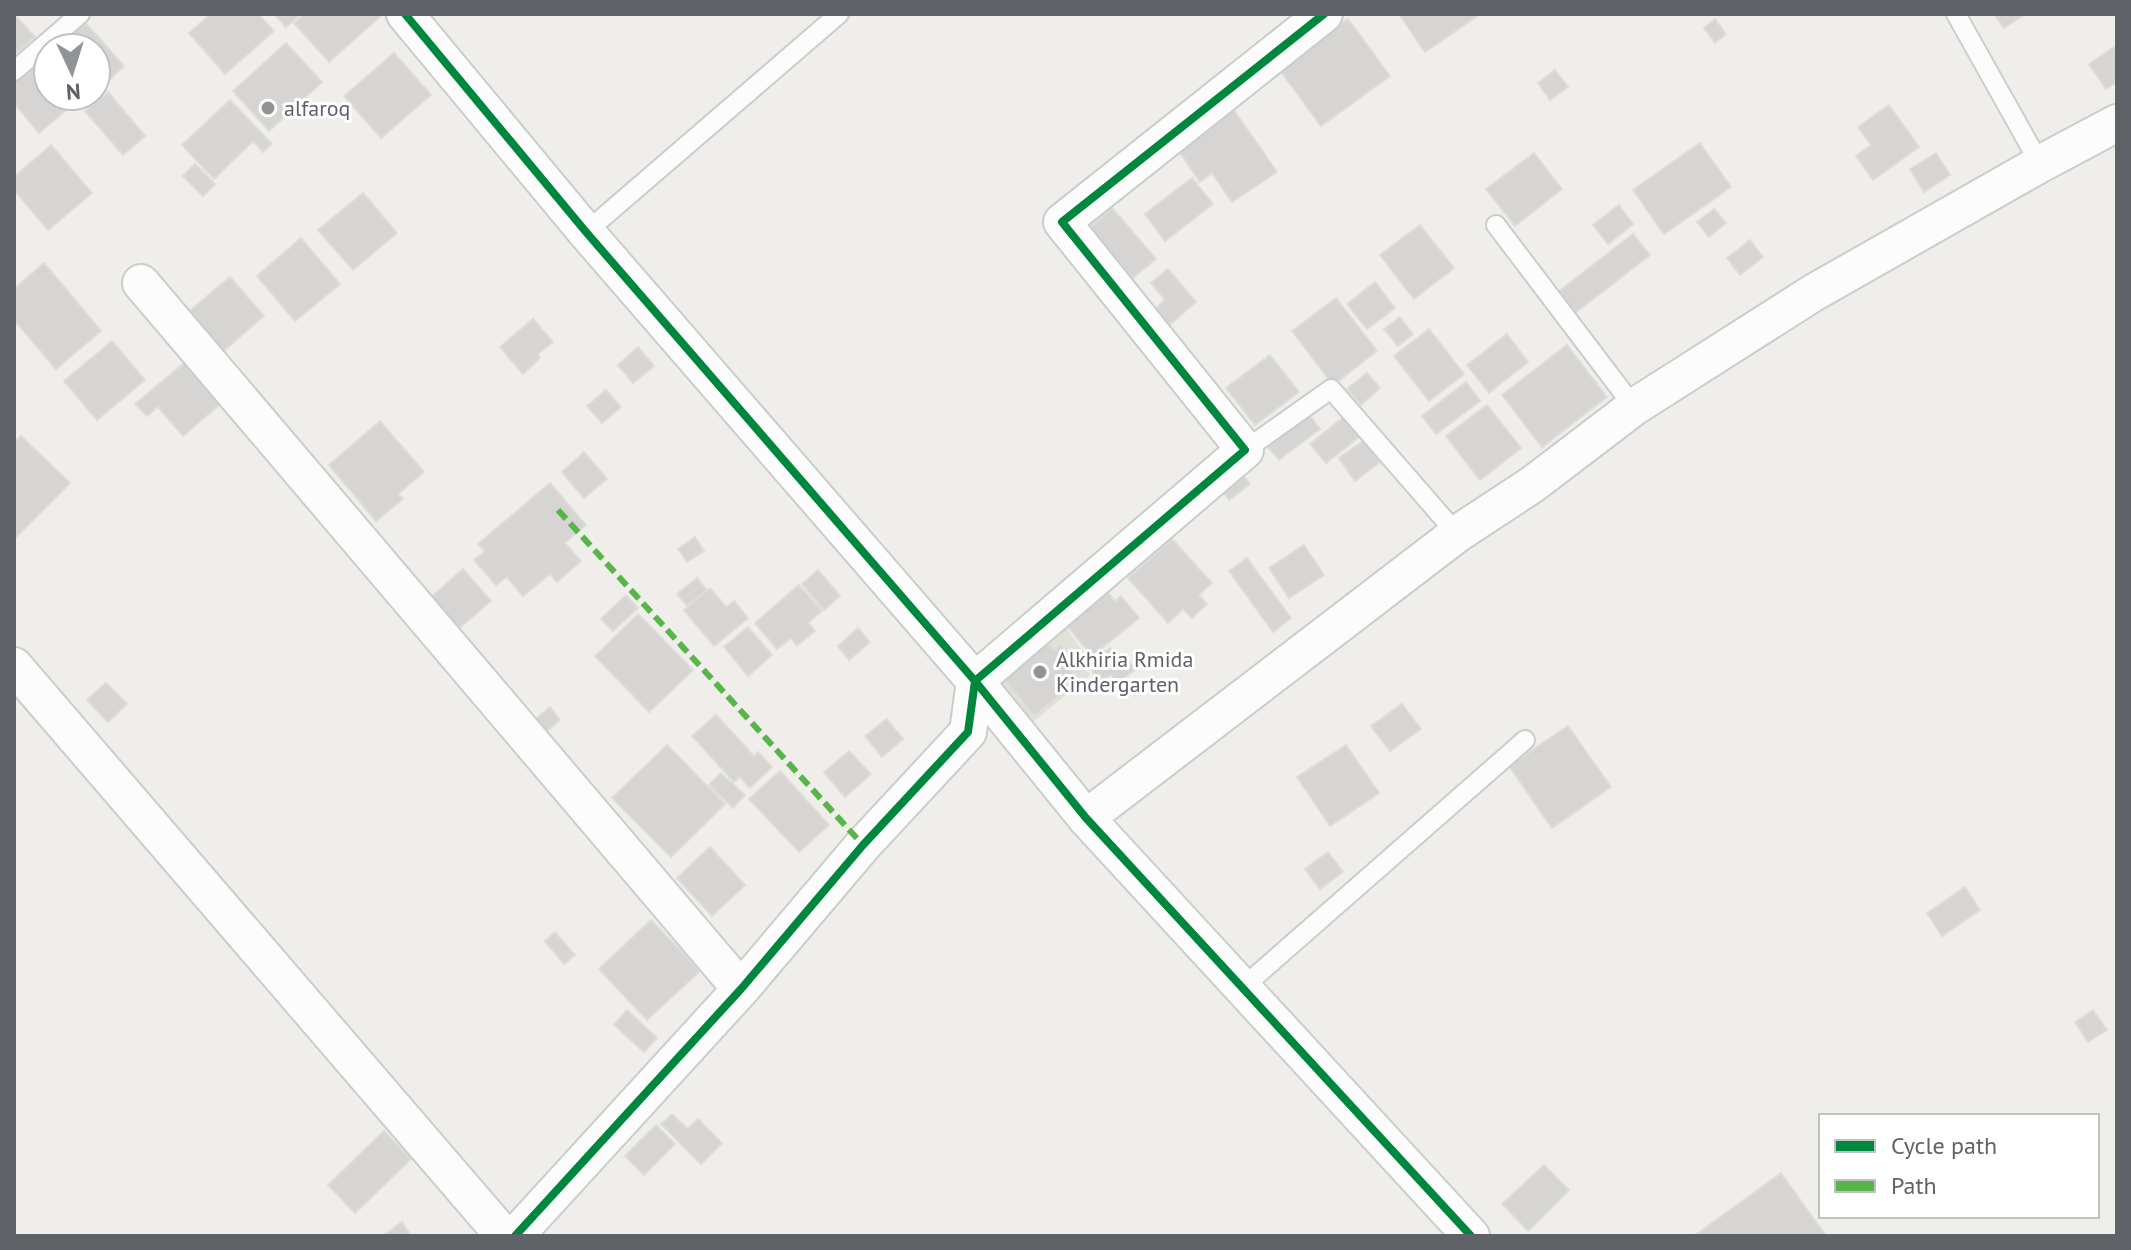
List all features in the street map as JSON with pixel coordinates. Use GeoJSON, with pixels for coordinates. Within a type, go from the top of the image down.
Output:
{"type":"FeatureCollection","features":[{"type":"Feature","properties":{"kind":"street"},"geometry":{"type":"LineString","coordinates":[[405,14],[586,232],[975,681],[1086,818],[1471,1236]]}},
{"type":"Feature","properties":{"kind":"street"},"geometry":{"type":"LineString","coordinates":[[515,1236],[741,989],[863,845],[968,732],[975,681],[1245,450],[1062,222],[1324,14]]}},
{"type":"Feature","properties":{"kind":"street"},"geometry":{"type":"LineString","coordinates":[[1086,818],[1457,534],[1533,484],[1634,407],[1813,293],[2117,123]]}},
{"type":"Feature","properties":{"kind":"street"},"geometry":{"type":"LineString","coordinates":[[141,283],[741,989]]}},
{"type":"Feature","properties":{"kind":"street"},"geometry":{"type":"LineString","coordinates":[[14,666],[504,1236]]}},
{"type":"Feature","properties":{"kind":"lane"},"geometry":{"type":"LineString","coordinates":[[14,71],[80,14]]}},
{"type":"Feature","properties":{"kind":"lane"},"geometry":{"type":"LineString","coordinates":[[586,232],[839,14]]}},
{"type":"Feature","properties":{"kind":"lane"},"geometry":{"type":"LineString","coordinates":[[1956,14],[2040,164]]}},
{"type":"Feature","properties":{"kind":"lane"},"geometry":{"type":"LineString","coordinates":[[1496,225],[1634,407]]}},
{"type":"Feature","properties":{"kind":"lane"},"geometry":{"type":"LineString","coordinates":[[1245,450],[1331,389],[1457,534]]}},
{"type":"Feature","properties":{"kind":"lane"},"geometry":{"type":"LineString","coordinates":[[1242,988],[1525,740]]}},
{"type":"Feature","properties":{"kind":"shaded area","name":"Alkhiria Rmida Kindergarten"},"geometry":{"type":"Polygon","coordinates":[[[1058,617],[1087,657],[1080,662],[1090,675],[1026,728],[983,679],[1058,617]]]}},
{"type":"Feature","properties":{"kind":"building"},"geometry":{"type":"Polygon","coordinates":[[[14,14],[32,34],[32,40],[14,55],[14,14]]]}},
{"type":"Feature","properties":{"kind":"building"},"geometry":{"type":"Polygon","coordinates":[[[211,14],[258,14],[274,31],[225,74],[189,33],[211,14]]]}},
{"type":"Feature","properties":{"kind":"building"},"geometry":{"type":"Polygon","coordinates":[[[274,14],[301,14],[286,27],[274,14]]]}},
{"type":"Feature","properties":{"kind":"building"},"geometry":{"type":"Polygon","coordinates":[[[305,14],[383,14],[329,62],[294,23],[305,14]]]}},
{"type":"Feature","properties":{"kind":"building"},"geometry":{"type":"Polygon","coordinates":[[[1399,14],[1480,14],[1425,52],[1399,14]]]}},
{"type":"Feature","properties":{"kind":"building"},"geometry":{"type":"Polygon","coordinates":[[[1994,14],[2025,14],[2004,28],[1994,14]]]}},
{"type":"Feature","properties":{"kind":"building"},"geometry":{"type":"Polygon","coordinates":[[[1348,19],[1390,76],[1321,126],[1279,69],[1348,19]]]}},
{"type":"Feature","properties":{"kind":"building"},"geometry":{"type":"Polygon","coordinates":[[[1715,19],[1726,34],[1715,43],[1704,28],[1715,19]]]}},
{"type":"Feature","properties":{"kind":"building"},"geometry":{"type":"Polygon","coordinates":[[[83,20],[94,32],[70,32],[83,20]]]}},
{"type":"Feature","properties":{"kind":"building"},"geometry":{"type":"Polygon","coordinates":[[[286,43],[322,82],[269,131],[233,91],[286,43]]]}},
{"type":"Feature","properties":{"kind":"building"},"geometry":{"type":"Polygon","coordinates":[[[2114,47],[2117,52],[2117,82],[2106,89],[2089,64],[2114,47]]]}},
{"type":"Feature","properties":{"kind":"building"},"geometry":{"type":"Polygon","coordinates":[[[112,53],[124,66],[112,77],[112,53]]]}},
{"type":"Feature","properties":{"kind":"building"},"geometry":{"type":"Polygon","coordinates":[[[394,53],[431,95],[381,138],[344,96],[394,53]]]}},
{"type":"Feature","properties":{"kind":"building"},"geometry":{"type":"Polygon","coordinates":[[[32,65],[32,112],[64,112],[39,133],[14,103],[14,81],[32,65]]]}},
{"type":"Feature","properties":{"kind":"building"},"geometry":{"type":"Polygon","coordinates":[[[1555,70],[1568,87],[1550,100],[1538,83],[1555,70]]]}},
{"type":"Feature","properties":{"kind":"building"},"geometry":{"type":"Polygon","coordinates":[[[112,97],[145,136],[123,155],[86,112],[112,112],[112,97]]]}},
{"type":"Feature","properties":{"kind":"building"},"geometry":{"type":"Polygon","coordinates":[[[230,100],[272,144],[263,152],[253,141],[214,179],[182,145],[230,100]]]}},
{"type":"Feature","properties":{"kind":"building"},"geometry":{"type":"Polygon","coordinates":[[[1889,105],[1919,147],[1873,180],[1856,156],[1871,145],[1858,127],[1889,105]]]}},
{"type":"Feature","properties":{"kind":"building"},"geometry":{"type":"Polygon","coordinates":[[[1231,106],[1277,172],[1232,202],[1212,173],[1200,182],[1175,145],[1231,106]]]}},
{"type":"Feature","properties":{"kind":"building"},"geometry":{"type":"Polygon","coordinates":[[[1700,143],[1731,187],[1664,234],[1633,190],[1700,143]]]}},
{"type":"Feature","properties":{"kind":"building"},"geometry":{"type":"Polygon","coordinates":[[[51,145],[92,193],[48,230],[14,190],[14,177],[51,145]]]}},
{"type":"Feature","properties":{"kind":"building"},"geometry":{"type":"Polygon","coordinates":[[[1534,153],[1562,189],[1515,226],[1486,189],[1534,153]]]}},
{"type":"Feature","properties":{"kind":"building"},"geometry":{"type":"Polygon","coordinates":[[[1936,153],[1950,175],[1924,192],[1910,169],[1936,153]]]}},
{"type":"Feature","properties":{"kind":"building"},"geometry":{"type":"Polygon","coordinates":[[[195,164],[215,184],[203,196],[183,176],[195,164]]]}},
{"type":"Feature","properties":{"kind":"building"},"geometry":{"type":"Polygon","coordinates":[[[1192,178],[1213,204],[1165,241],[1145,214],[1192,178]]]}},
{"type":"Feature","properties":{"kind":"building"},"geometry":{"type":"Polygon","coordinates":[[[363,193],[397,233],[353,270],[318,230],[363,193]]]}},
{"type":"Feature","properties":{"kind":"building"},"geometry":{"type":"Polygon","coordinates":[[[1619,205],[1633,224],[1608,244],[1593,225],[1619,205]]]}},
{"type":"Feature","properties":{"kind":"building"},"geometry":{"type":"Polygon","coordinates":[[[1112,208],[1156,259],[1124,285],[1081,235],[1112,208]]]}},
{"type":"Feature","properties":{"kind":"building"},"geometry":{"type":"Polygon","coordinates":[[[1714,209],[1726,223],[1709,237],[1697,222],[1714,209]]]}},
{"type":"Feature","properties":{"kind":"building"},"geometry":{"type":"Polygon","coordinates":[[[1420,225],[1454,268],[1414,299],[1380,255],[1420,225]]]}},
{"type":"Feature","properties":{"kind":"building"},"geometry":{"type":"Polygon","coordinates":[[[1633,234],[1650,255],[1575,313],[1558,292],[1633,234]]]}},
{"type":"Feature","properties":{"kind":"building"},"geometry":{"type":"Polygon","coordinates":[[[301,238],[340,284],[295,321],[257,276],[301,238]]]}},
{"type":"Feature","properties":{"kind":"building"},"geometry":{"type":"Polygon","coordinates":[[[1750,240],[1763,257],[1740,275],[1727,258],[1750,240]]]}},
{"type":"Feature","properties":{"kind":"building"},"geometry":{"type":"Polygon","coordinates":[[[44,263],[101,331],[56,369],[14,320],[14,289],[44,263]]]}},
{"type":"Feature","properties":{"kind":"building"},"geometry":{"type":"Polygon","coordinates":[[[1168,269],[1196,302],[1168,326],[1154,310],[1165,300],[1151,283],[1168,269]]]}},
{"type":"Feature","properties":{"kind":"building"},"geometry":{"type":"Polygon","coordinates":[[[230,277],[264,316],[220,354],[186,314],[230,277]]]}},
{"type":"Feature","properties":{"kind":"building"},"geometry":{"type":"Polygon","coordinates":[[[1375,282],[1395,308],[1367,329],[1347,304],[1375,282]]]}},
{"type":"Feature","properties":{"kind":"building"},"geometry":{"type":"Polygon","coordinates":[[[1336,298],[1377,351],[1333,385],[1292,331],[1336,298]]]}},
{"type":"Feature","properties":{"kind":"building"},"geometry":{"type":"Polygon","coordinates":[[[1400,317],[1413,334],[1398,346],[1384,329],[1400,317]]]}},
{"type":"Feature","properties":{"kind":"building"},"geometry":{"type":"Polygon","coordinates":[[[533,319],[553,342],[538,354],[540,358],[523,374],[500,347],[533,319]]]}},
{"type":"Feature","properties":{"kind":"building"},"geometry":{"type":"Polygon","coordinates":[[[1429,329],[1464,374],[1429,401],[1394,356],[1429,329]]]}},
{"type":"Feature","properties":{"kind":"building"},"geometry":{"type":"Polygon","coordinates":[[[1507,334],[1528,362],[1489,393],[1467,365],[1507,334]]]}},
{"type":"Feature","properties":{"kind":"building"},"geometry":{"type":"Polygon","coordinates":[[[112,341],[145,380],[97,420],[64,381],[112,341]]]}},
{"type":"Feature","properties":{"kind":"building"},"geometry":{"type":"Polygon","coordinates":[[[1567,345],[1607,397],[1542,447],[1502,395],[1567,345]]]}},
{"type":"Feature","properties":{"kind":"building"},"geometry":{"type":"Polygon","coordinates":[[[638,347],[654,366],[633,383],[618,365],[638,347]]]}},
{"type":"Feature","properties":{"kind":"building"},"geometry":{"type":"Polygon","coordinates":[[[1270,355],[1299,392],[1255,425],[1226,388],[1270,355]]]}},
{"type":"Feature","properties":{"kind":"building"},"geometry":{"type":"Polygon","coordinates":[[[189,359],[224,401],[183,436],[158,407],[147,416],[135,404],[189,359]]]}},
{"type":"Feature","properties":{"kind":"building"},"geometry":{"type":"Polygon","coordinates":[[[1367,373],[1380,388],[1361,405],[1347,389],[1367,373]]]}},
{"type":"Feature","properties":{"kind":"building"},"geometry":{"type":"Polygon","coordinates":[[[1466,382],[1480,401],[1436,434],[1422,416],[1466,382]]]}},
{"type":"Feature","properties":{"kind":"building"},"geometry":{"type":"Polygon","coordinates":[[[606,390],[621,407],[602,423],[587,406],[606,390]]]}},
{"type":"Feature","properties":{"kind":"building"},"geometry":{"type":"Polygon","coordinates":[[[1487,405],[1521,448],[1480,480],[1446,436],[1487,405]]]}},
{"type":"Feature","properties":{"kind":"building"},"geometry":{"type":"Polygon","coordinates":[[[1305,409],[1320,429],[1279,460],[1263,441],[1305,409]]]}},
{"type":"Feature","properties":{"kind":"building"},"geometry":{"type":"Polygon","coordinates":[[[1344,417],[1359,437],[1326,463],[1310,444],[1344,417]]]}},
{"type":"Feature","properties":{"kind":"building"},"geometry":{"type":"Polygon","coordinates":[[[380,421],[424,472],[398,494],[403,499],[376,521],[329,465],[380,421]]]}},
{"type":"Feature","properties":{"kind":"building"},"geometry":{"type":"Polygon","coordinates":[[[21,436],[70,483],[14,539],[14,443],[21,436]]]}},
{"type":"Feature","properties":{"kind":"building"},"geometry":{"type":"Polygon","coordinates":[[[1365,440],[1380,462],[1355,481],[1339,458],[1365,440]]]}},
{"type":"Feature","properties":{"kind":"building"},"geometry":{"type":"Polygon","coordinates":[[[584,452],[607,479],[584,498],[562,472],[584,452]]]}},
{"type":"Feature","properties":{"kind":"building"},"geometry":{"type":"Polygon","coordinates":[[[1238,468],[1250,484],[1229,500],[1217,483],[1238,468]]]}},
{"type":"Feature","properties":{"kind":"building"},"geometry":{"type":"Polygon","coordinates":[[[550,483],[586,525],[565,543],[581,561],[557,582],[550,574],[523,596],[507,577],[496,585],[474,560],[485,551],[478,544],[550,483]]]}},
{"type":"Feature","properties":{"kind":"building"},"geometry":{"type":"Polygon","coordinates":[[[695,537],[704,551],[687,562],[678,549],[695,537]]]}},
{"type":"Feature","properties":{"kind":"building"},"geometry":{"type":"Polygon","coordinates":[[[1172,539],[1212,583],[1199,595],[1207,604],[1192,618],[1183,609],[1168,623],[1128,578],[1172,539]]]}},
{"type":"Feature","properties":{"kind":"building"},"geometry":{"type":"Polygon","coordinates":[[[1304,545],[1324,575],[1289,598],[1269,568],[1304,545]]]}},
{"type":"Feature","properties":{"kind":"building"},"geometry":{"type":"Polygon","coordinates":[[[1247,558],[1291,618],[1273,632],[1229,571],[1247,558]]]}},
{"type":"Feature","properties":{"kind":"building"},"geometry":{"type":"Polygon","coordinates":[[[463,569],[491,601],[457,630],[430,598],[463,569]]]}},
{"type":"Feature","properties":{"kind":"building"},"geometry":{"type":"Polygon","coordinates":[[[818,570],[840,596],[824,610],[802,584],[818,570]]]}},
{"type":"Feature","properties":{"kind":"building"},"geometry":{"type":"Polygon","coordinates":[[[697,578],[707,590],[687,606],[677,594],[697,578]]]}},
{"type":"Feature","properties":{"kind":"building"},"geometry":{"type":"Polygon","coordinates":[[[799,585],[822,611],[808,623],[815,631],[797,646],[791,638],[777,649],[755,623],[799,585]]]}},
{"type":"Feature","properties":{"kind":"building"},"geometry":{"type":"Polygon","coordinates":[[[1104,587],[1115,601],[1121,596],[1139,618],[1092,656],[1063,621],[1104,587]]]}},
{"type":"Feature","properties":{"kind":"building"},"geometry":{"type":"Polygon","coordinates":[[[710,588],[726,607],[734,601],[748,618],[714,646],[684,610],[710,588]]]}},
{"type":"Feature","properties":{"kind":"building"},"geometry":{"type":"Polygon","coordinates":[[[626,595],[638,608],[613,631],[601,619],[626,595]]]}},
{"type":"Feature","properties":{"kind":"building"},"geometry":{"type":"Polygon","coordinates":[[[638,614],[693,670],[649,712],[595,656],[638,614]]]}},
{"type":"Feature","properties":{"kind":"building"},"geometry":{"type":"Polygon","coordinates":[[[748,627],[772,655],[748,676],[724,647],[748,627]]]}},
{"type":"Feature","properties":{"kind":"building"},"geometry":{"type":"Polygon","coordinates":[[[858,628],[870,642],[849,660],[838,646],[858,628]]]}},
{"type":"Feature","properties":{"kind":"building"},"geometry":{"type":"Polygon","coordinates":[[[1044,637],[1054,650],[1060,645],[1075,662],[1068,667],[1079,680],[1034,716],[999,673],[1044,637]]]}},
{"type":"Feature","properties":{"kind":"building"},"geometry":{"type":"Polygon","coordinates":[[[1110,648],[1121,664],[1127,659],[1135,670],[1117,683],[1111,675],[1100,682],[1091,669],[1095,666],[1092,661],[1110,648]]]}},
{"type":"Feature","properties":{"kind":"building"},"geometry":{"type":"Polygon","coordinates":[[[106,683],[127,704],[108,722],[87,700],[106,683]]]}},
{"type":"Feature","properties":{"kind":"building"},"geometry":{"type":"Polygon","coordinates":[[[1402,704],[1421,729],[1390,751],[1371,726],[1402,704]]]}},
{"type":"Feature","properties":{"kind":"building"},"geometry":{"type":"Polygon","coordinates":[[[550,707],[560,720],[543,735],[532,722],[550,707]]]}},
{"type":"Feature","properties":{"kind":"building"},"geometry":{"type":"Polygon","coordinates":[[[716,715],[754,756],[758,752],[772,767],[750,788],[740,777],[734,782],[692,736],[716,715]]]}},
{"type":"Feature","properties":{"kind":"building"},"geometry":{"type":"Polygon","coordinates":[[[887,719],[903,739],[882,757],[865,736],[887,719]]]}},
{"type":"Feature","properties":{"kind":"building"},"geometry":{"type":"Polygon","coordinates":[[[1568,726],[1611,787],[1552,828],[1509,766],[1568,726]]]}},
{"type":"Feature","properties":{"kind":"building"},"geometry":{"type":"Polygon","coordinates":[[[667,745],[725,804],[671,857],[612,798],[667,745]]]}},
{"type":"Feature","properties":{"kind":"building"},"geometry":{"type":"Polygon","coordinates":[[[1346,745],[1379,793],[1330,826],[1297,777],[1346,745]]]}},
{"type":"Feature","properties":{"kind":"building"},"geometry":{"type":"Polygon","coordinates":[[[849,751],[871,774],[845,797],[824,772],[849,751]]]}},
{"type":"Feature","properties":{"kind":"building"},"geometry":{"type":"Polygon","coordinates":[[[780,771],[829,825],[799,852],[749,799],[780,771]]]}},
{"type":"Feature","properties":{"kind":"building"},"geometry":{"type":"Polygon","coordinates":[[[721,773],[745,795],[733,808],[709,785],[721,773]]]}},
{"type":"Feature","properties":{"kind":"building"},"geometry":{"type":"Polygon","coordinates":[[[710,847],[745,885],[712,916],[677,878],[710,847]]]}},
{"type":"Feature","properties":{"kind":"building"},"geometry":{"type":"Polygon","coordinates":[[[1328,852],[1343,872],[1320,889],[1305,869],[1328,852]]]}},
{"type":"Feature","properties":{"kind":"building"},"geometry":{"type":"Polygon","coordinates":[[[1965,887],[1980,910],[1942,936],[1927,913],[1965,887]]]}},
{"type":"Feature","properties":{"kind":"building"},"geometry":{"type":"Polygon","coordinates":[[[651,920],[700,971],[647,1020],[599,969],[651,920]]]}},
{"type":"Feature","properties":{"kind":"building"},"geometry":{"type":"Polygon","coordinates":[[[555,932],[575,955],[564,964],[545,941],[555,932]]]}},
{"type":"Feature","properties":{"kind":"building"},"geometry":{"type":"Polygon","coordinates":[[[627,1010],[657,1038],[644,1052],[614,1025],[627,1010]]]}},
{"type":"Feature","properties":{"kind":"building"},"geometry":{"type":"Polygon","coordinates":[[[2093,1010],[2107,1030],[2088,1042],[2075,1022],[2093,1010]]]}},
{"type":"Feature","properties":{"kind":"building"},"geometry":{"type":"Polygon","coordinates":[[[672,1114],[688,1129],[698,1119],[722,1143],[701,1164],[661,1124],[672,1114]]]}},
{"type":"Feature","properties":{"kind":"building"},"geometry":{"type":"Polygon","coordinates":[[[656,1125],[675,1144],[644,1175],[625,1156],[656,1125]]]}},
{"type":"Feature","properties":{"kind":"building"},"geometry":{"type":"Polygon","coordinates":[[[384,1131],[411,1159],[355,1213],[328,1185],[384,1131]]]}},
{"type":"Feature","properties":{"kind":"building"},"geometry":{"type":"Polygon","coordinates":[[[1544,1165],[1569,1190],[1528,1231],[1502,1204],[1544,1165]]]}},
{"type":"Feature","properties":{"kind":"building"},"geometry":{"type":"Polygon","coordinates":[[[1781,1173],[1826,1236],[1694,1236],[1781,1173]]]}},
{"type":"Feature","properties":{"kind":"building"},"geometry":{"type":"Polygon","coordinates":[[[402,1222],[411,1236],[384,1235],[402,1222]]]}},
{"type":"Feature","properties":{"kind":"marked path"},"geometry":{"type":"LineString","coordinates":[[558,510],[863,845]]}},
{"type":"Feature","properties":{"kind":"cycle path"},"geometry":{"type":"LineString","coordinates":[[405,14],[586,232],[975,681],[1086,818],[1471,1236]]}},
{"type":"Feature","properties":{"kind":"cycle path"},"geometry":{"type":"LineString","coordinates":[[515,1236],[741,989],[863,845],[968,732],[975,681],[1245,450],[1062,222],[1324,14]]}},
{"type":"Feature","properties":{"kind":"place","name":"alfaroq"},"geometry":{"type":"Point","coordinates":[268,108]}},
{"type":"Feature","properties":{"kind":"place","name":"Alkhiria Rmida Kindergarten"},"geometry":{"type":"Point","coordinates":[1040,672]}}]}
